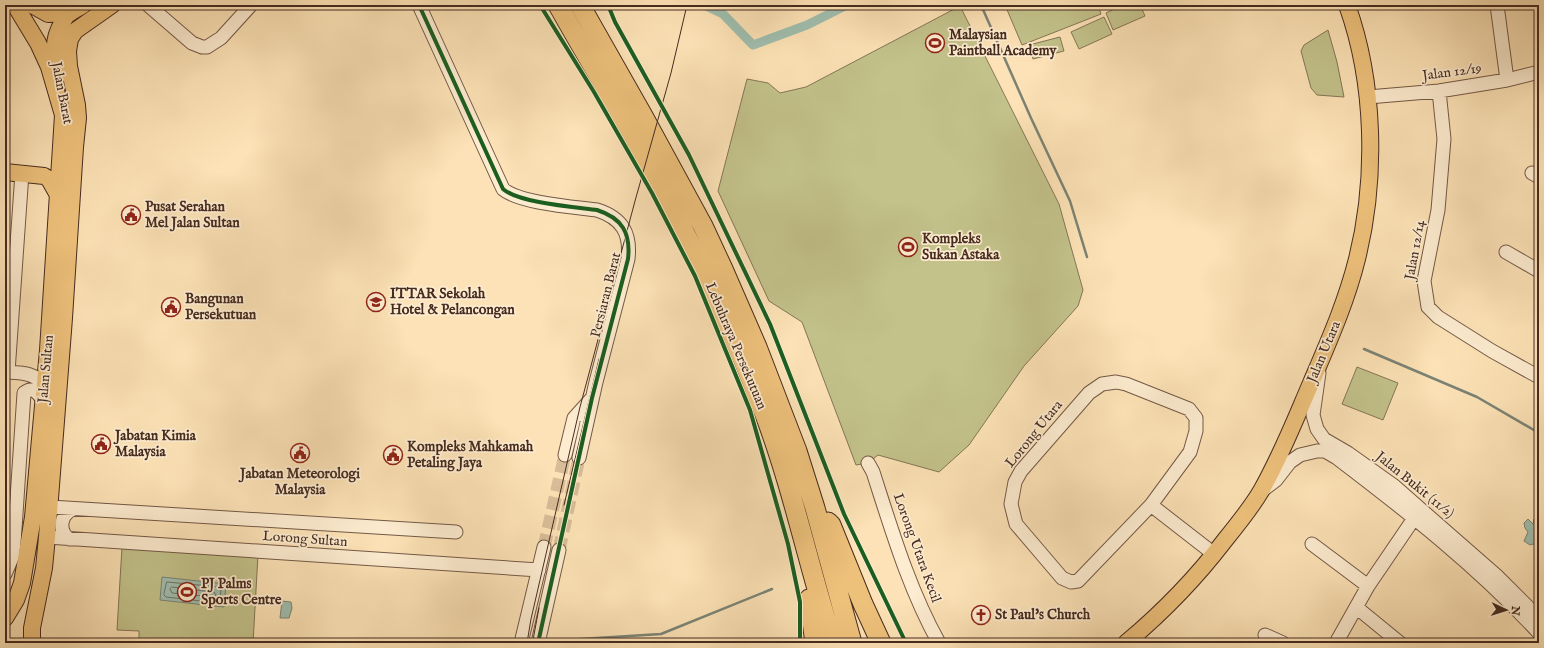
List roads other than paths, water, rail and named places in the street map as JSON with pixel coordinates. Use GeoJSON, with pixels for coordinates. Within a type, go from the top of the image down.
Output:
{"type":"FeatureCollection","features":[{"type":"Feature","properties":{"kind":"highway","name":"Lebuhraya Persekutuan"},"geometry":{"type":"LineString","coordinates":[[558,5],[635,140],[686,234],[738,349],[765,416],[797,516],[833,643]]}},
{"type":"Feature","properties":{"kind":"highway","name":"Lebuhraya Persekutuan"},"geometry":{"type":"LineString","coordinates":[[580,5],[647,123],[703,226],[724,269],[797,451],[815,508],[852,643]]}},
{"type":"Feature","properties":{"kind":"highway"},"geometry":{"type":"LineString","coordinates":[[815,508],[831,525],[863,604],[881,643]]}},
{"type":"Feature","properties":{"kind":"highway"},"geometry":{"type":"LineString","coordinates":[[797,516],[815,643]]}},
{"type":"Feature","properties":{"kind":"main road"},"geometry":{"type":"LineString","coordinates":[[16,5],[38,43],[49,67],[63,115]]}},
{"type":"Feature","properties":{"kind":"main road"},"geometry":{"type":"LineString","coordinates":[[32,5],[48,14],[69,13]]}},
{"type":"Feature","properties":{"kind":"main road","name":"Jalan Barat"},"geometry":{"type":"LineString","coordinates":[[75,147],[63,115],[54,45],[58,29],[69,13],[83,5]]}},
{"type":"Feature","properties":{"kind":"main road","name":"Jalan Barat"},"geometry":{"type":"LineString","coordinates":[[75,147],[78,118],[77,104],[68,58],[70,40],[79,27],[112,5]]}},
{"type":"Feature","properties":{"kind":"main road","name":"Jalan Utara"},"geometry":{"type":"LineString","coordinates":[[1126,643],[1182,592],[1246,514],[1261,491],[1283,450],[1346,298],[1357,259],[1365,216],[1370,138],[1368,96],[1364,66],[1355,28],[1347,5]]}},
{"type":"Feature","properties":{"kind":"main road","name":"Jalan Sultan"},"geometry":{"type":"LineString","coordinates":[[5,618],[16,600],[27,560],[33,517],[44,393],[63,115]]}},
{"type":"Feature","properties":{"kind":"main road","name":"Jalan Sultan"},"geometry":{"type":"LineString","coordinates":[[32,643],[34,612],[44,568],[48,537],[75,147]]}},
{"type":"Feature","properties":{"kind":"main road"},"geometry":{"type":"LineString","coordinates":[[5,172],[44,176],[50,179],[58,195]]}},
{"type":"Feature","properties":{"kind":"street"},"geometry":{"type":"LineString","coordinates":[[148,5],[192,43],[202,47],[207,47],[222,38],[251,5]]}},
{"type":"Feature","properties":{"kind":"street","name":"Persiaran Barat"},"geometry":{"type":"LineString","coordinates":[[419,5],[503,189],[509,194],[521,199],[597,210],[606,213],[614,217],[619,222],[626,235],[629,250],[628,259],[592,398],[579,458]]}},
{"type":"Feature","properties":{"kind":"street"},"geometry":{"type":"LineString","coordinates":[[1497,5],[1506,80]]}},
{"type":"Feature","properties":{"kind":"street","name":"Jalan 12/19"},"geometry":{"type":"LineString","coordinates":[[1368,96],[1439,91],[1506,80],[1539,72]]}},
{"type":"Feature","properties":{"kind":"street","name":"Jalan 12/14"},"geometry":{"type":"LineString","coordinates":[[1439,91],[1444,139],[1438,210],[1424,281],[1428,307],[1438,317],[1492,351],[1539,377]]}},
{"type":"Feature","properties":{"kind":"street"},"geometry":{"type":"LineString","coordinates":[[22,173],[6,371],[35,376],[40,380],[44,393]]}},
{"type":"Feature","properties":{"kind":"street"},"geometry":{"type":"LineString","coordinates":[[1506,252],[1539,271]]}},
{"type":"Feature","properties":{"kind":"street","name":"Jalan Bukit (11/2)"},"geometry":{"type":"LineString","coordinates":[[1321,361],[1313,415],[1317,429],[1324,439],[1348,453],[1382,477],[1539,633]]}},
{"type":"Feature","properties":{"kind":"street","name":"Lorong Utara"},"geometry":{"type":"LineString","coordinates":[[1116,382],[1126,384],[1188,409],[1196,418],[1196,431],[1190,452],[1151,505],[1078,581],[1075,582],[1062,578],[1016,524],[1011,504],[1015,482],[1021,471],[1065,419],[1089,393],[1102,384],[1116,382]]}},
{"type":"Feature","properties":{"kind":"street"},"geometry":{"type":"LineString","coordinates":[[5,574],[12,558],[14,544],[24,393],[32,389],[44,393]]}},
{"type":"Feature","properties":{"kind":"street","name":"Persiaran Barat"},"geometry":{"type":"LineString","coordinates":[[565,455],[574,418],[592,398]]}},
{"type":"Feature","properties":{"kind":"street","name":"Jalan Bukit (11/2)"},"geometry":{"type":"LineString","coordinates":[[1261,491],[1276,480],[1290,462],[1300,455],[1310,452],[1325,451],[1418,512],[1498,577],[1539,618]]}},
{"type":"Feature","properties":{"kind":"street","name":"Lorong Utara Kecil"},"geometry":{"type":"LineString","coordinates":[[868,463],[873,472],[897,547],[916,599],[939,643]]}},
{"type":"Feature","properties":{"kind":"street"},"geometry":{"type":"LineString","coordinates":[[1151,505],[1214,554]]}},
{"type":"Feature","properties":{"kind":"street","name":"Lorong Sultan"},"geometry":{"type":"LineString","coordinates":[[50,507],[456,532]]}},
{"type":"Feature","properties":{"kind":"street"},"geometry":{"type":"LineString","coordinates":[[69,539],[63,532],[61,523],[65,514],[73,509]]}},
{"type":"Feature","properties":{"kind":"street"},"geometry":{"type":"LineString","coordinates":[[1336,643],[1368,586],[1418,512]]}},
{"type":"Feature","properties":{"kind":"street","name":"Lorong Sultan"},"geometry":{"type":"LineString","coordinates":[[48,537],[539,570]]}},
{"type":"Feature","properties":{"kind":"street"},"geometry":{"type":"LineString","coordinates":[[1312,544],[1368,586]]}},
{"type":"Feature","properties":{"kind":"street"},"geometry":{"type":"LineString","coordinates":[[521,643],[544,547]]}},
{"type":"Feature","properties":{"kind":"street"},"geometry":{"type":"LineString","coordinates":[[538,643],[559,550]]}},
{"type":"Feature","properties":{"kind":"street"},"geometry":{"type":"LineString","coordinates":[[1356,607],[1400,643]]}},
{"type":"Feature","properties":{"kind":"street"},"geometry":{"type":"LineString","coordinates":[[1265,635],[1283,643]]}},
{"type":"Feature","properties":{"kind":"water"},"geometry":{"type":"Polygon","coordinates":[[[1539,515],[1539,548],[1524,541],[1528,532],[1524,523],[1528,519],[1533,524],[1534,519],[1539,515]]]}},
{"type":"Feature","properties":{"kind":"water"},"geometry":{"type":"Polygon","coordinates":[[[162,577],[226,584],[224,607],[160,600],[162,577]]]}},
{"type":"Feature","properties":{"kind":"water"},"geometry":{"type":"Polygon","coordinates":[[[282,601],[291,602],[292,608],[289,618],[280,618],[282,601]]]}},
{"type":"Feature","properties":{"kind":"waterway"},"geometry":{"type":"LineString","coordinates":[[704,5],[723,14],[753,45],[807,25],[847,5]]}},
{"type":"Feature","properties":{"kind":"waterway"},"geometry":{"type":"LineString","coordinates":[[981,5],[1070,201],[1087,257]]}},
{"type":"Feature","properties":{"kind":"waterway"},"geometry":{"type":"LineString","coordinates":[[1364,349],[1477,397],[1539,433]]}},
{"type":"Feature","properties":{"kind":"waterway"},"geometry":{"type":"LineString","coordinates":[[548,641],[661,634],[772,589]]}},
{"type":"Feature","properties":{"kind":"waterway"},"geometry":{"type":"LineString","coordinates":[[472,643],[505,641]]}},
{"type":"Feature","properties":{"kind":"tunnel"},"geometry":{"type":"LineString","coordinates":[[544,547],[565,455]]}},
{"type":"Feature","properties":{"kind":"tunnel"},"geometry":{"type":"LineString","coordinates":[[559,550],[579,458]]}},
{"type":"Feature","properties":{"kind":"tram line"},"geometry":{"type":"LineString","coordinates":[[527,643],[531,619],[580,407],[671,73],[687,5]]}},
{"type":"Feature","properties":{"kind":"tram line"},"geometry":{"type":"LineString","coordinates":[[564,505],[599,359]]}},
{"type":"Feature","properties":{"kind":"tram line"},"geometry":{"type":"LineString","coordinates":[[533,640],[539,608]]}},
{"type":"Feature","properties":{"kind":"place","name":"Malaysian Paintball Academy"},"geometry":{"type":"Point","coordinates":[935,43]}},
{"type":"Feature","properties":{"kind":"place","name":"Pusat Serahan Mel Jalan Sultan"},"geometry":{"type":"Point","coordinates":[131,215]}},
{"type":"Feature","properties":{"kind":"place","name":"Kompleks Sukan Astaka"},"geometry":{"type":"Point","coordinates":[908,247]}},
{"type":"Feature","properties":{"kind":"place","name":"ITTAR Sekolah Hotel & Pelancongan"},"geometry":{"type":"Point","coordinates":[376,302]}},
{"type":"Feature","properties":{"kind":"place","name":"Bangunan Persekutuan"},"geometry":{"type":"Point","coordinates":[171,307]}},
{"type":"Feature","properties":{"kind":"place","name":"Jabatan Kimia Malaysia"},"geometry":{"type":"Point","coordinates":[101,444]}},
{"type":"Feature","properties":{"kind":"place","name":"Jabatan Meteorologi Malaysia"},"geometry":{"type":"Point","coordinates":[300,453]}},
{"type":"Feature","properties":{"kind":"place","name":"Kompleks Mahkamah Petaling Jaya"},"geometry":{"type":"Point","coordinates":[393,455]}},
{"type":"Feature","properties":{"kind":"place","name":"PJ Palms Sports Centre"},"geometry":{"type":"Point","coordinates":[187,592]}},
{"type":"Feature","properties":{"kind":"place","name":"St Paul's Church"},"geometry":{"type":"Point","coordinates":[981,615]}}]}
